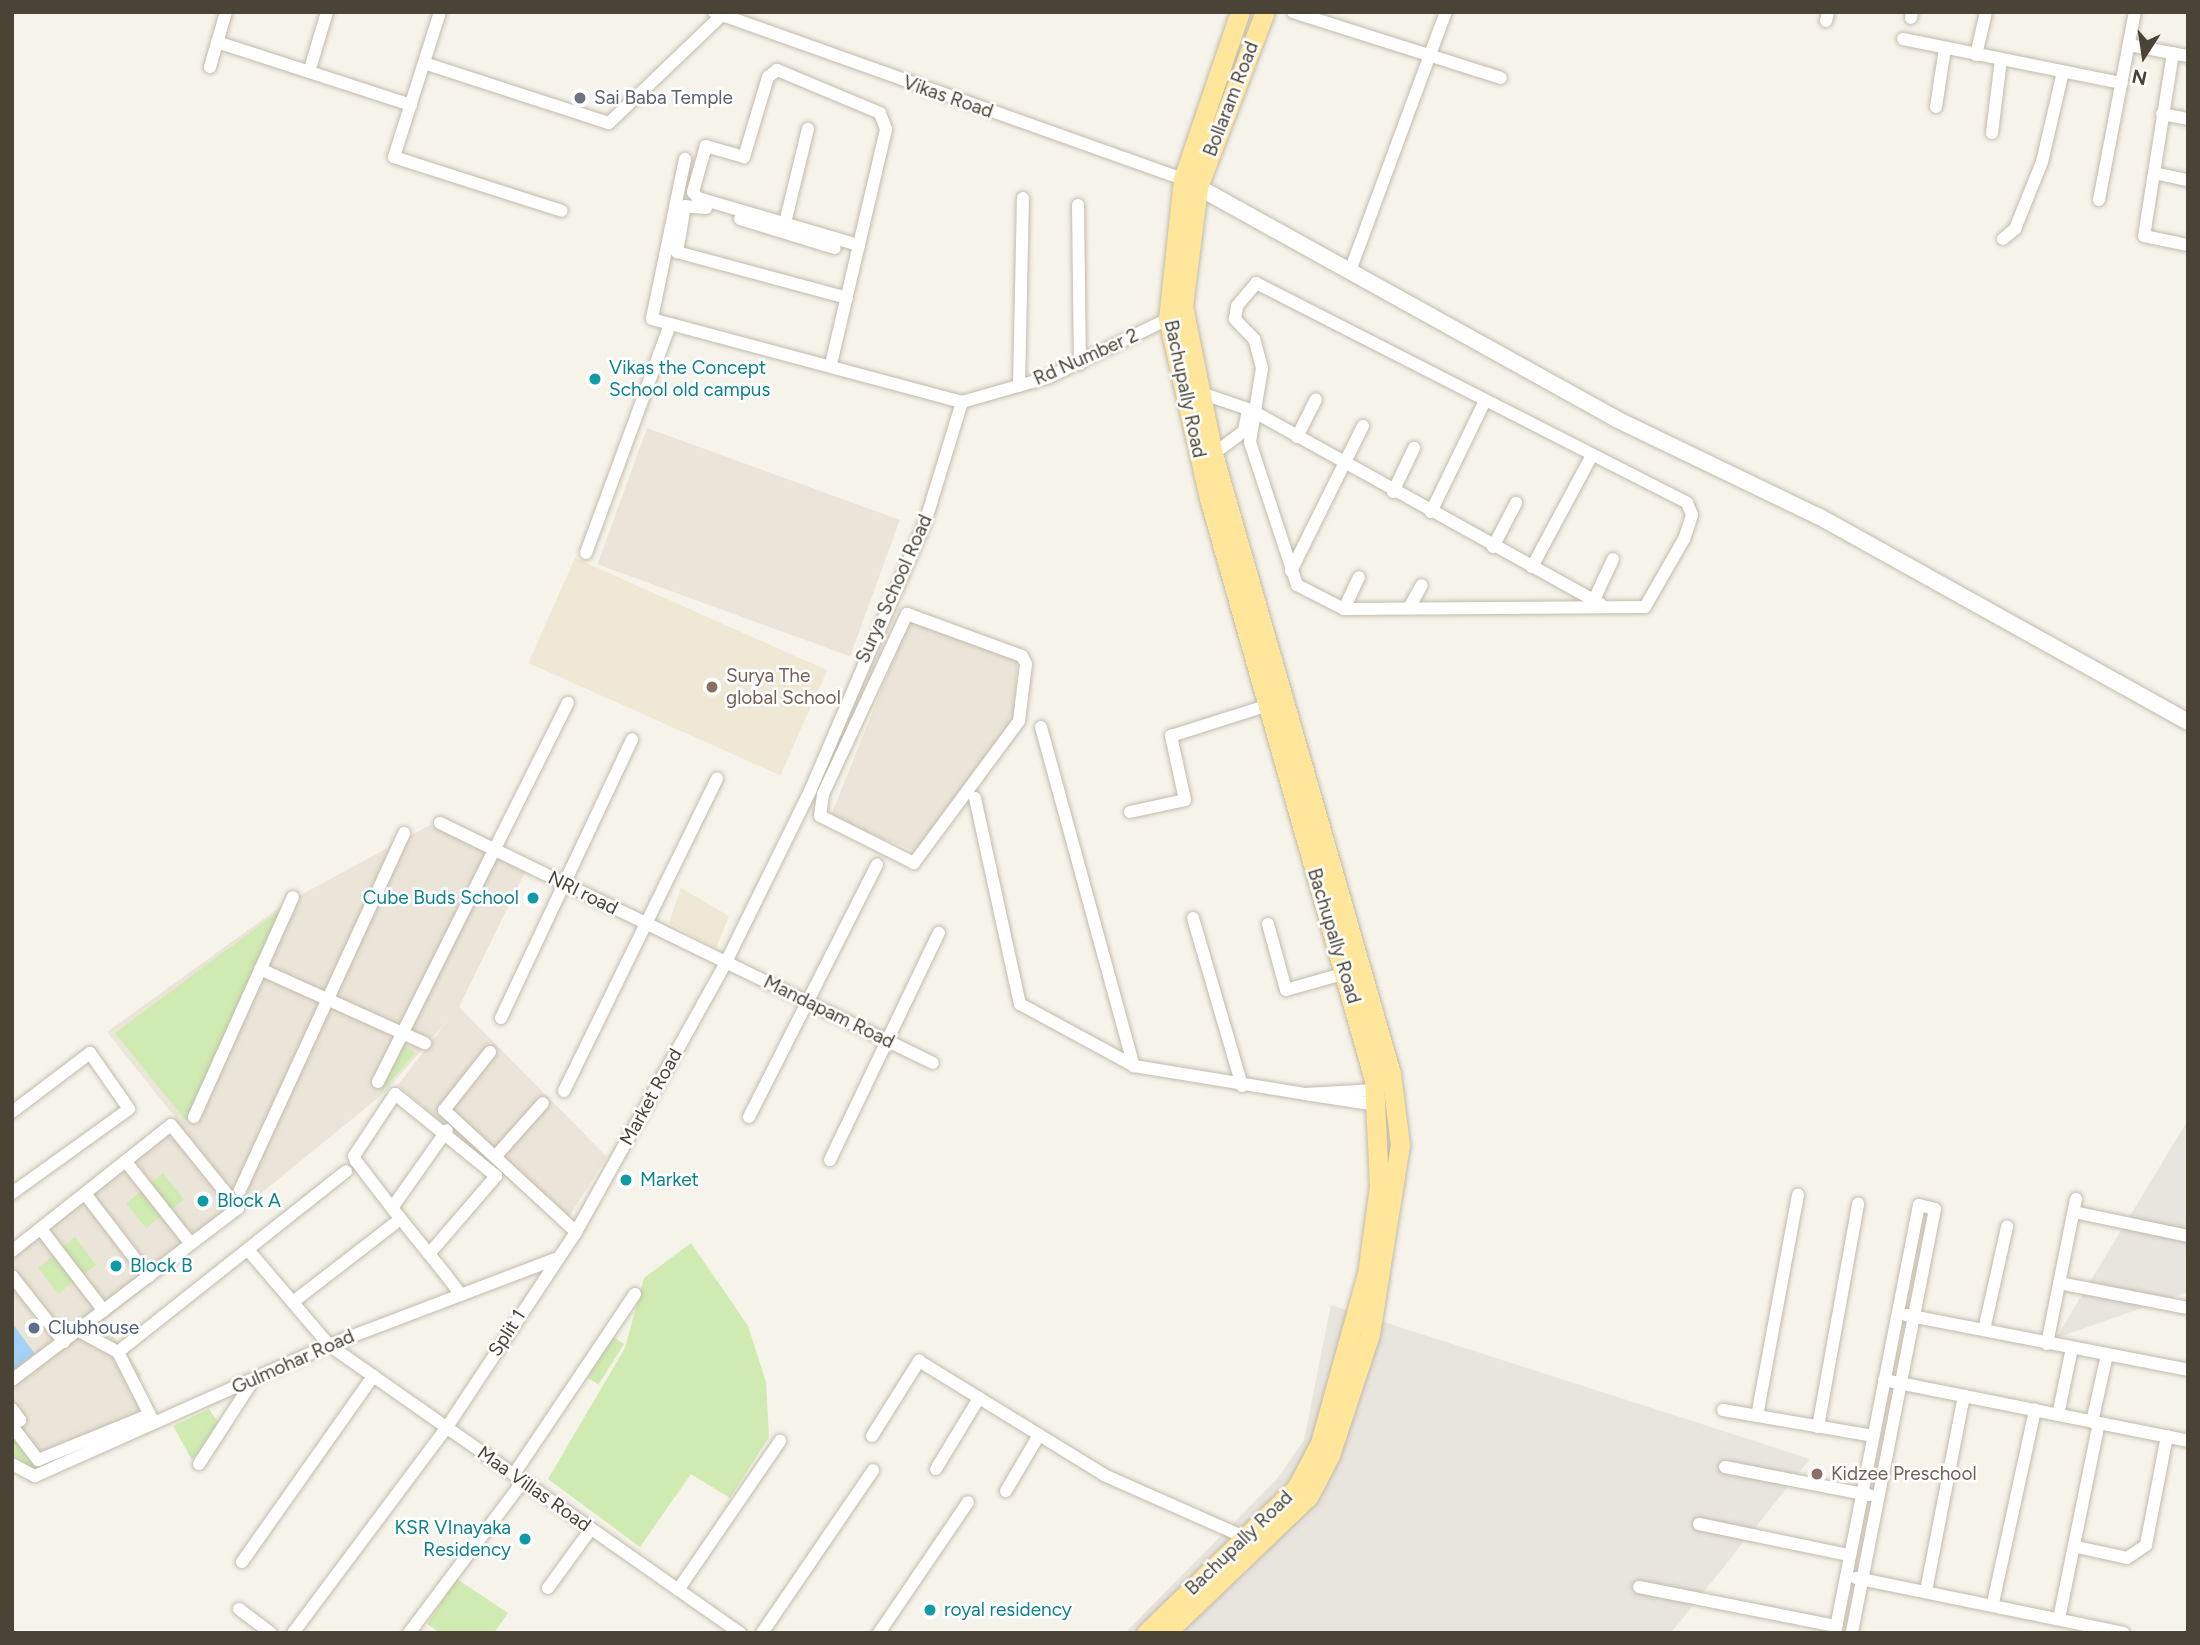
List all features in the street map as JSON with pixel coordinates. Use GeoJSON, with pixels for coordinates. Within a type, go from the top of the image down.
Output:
{"type":"FeatureCollection","features":[{"type":"Feature","properties":{"kind":"main road","name":"Bollaram Road"},"geometry":{"type":"LineString","coordinates":[[1191,183],[1265,12]]}},
{"type":"Feature","properties":{"kind":"main road","name":"Bollaram Road"},"geometry":{"type":"LineString","coordinates":[[1191,183],[1237,13]]}},
{"type":"Feature","properties":{"kind":"main road","name":"Bachupally Road"},"geometry":{"type":"LineString","coordinates":[[1166,1633],[1309,1496],[1330,1455],[1370,1334],[1400,1145],[1391,1074],[1227,527],[1168,319],[1191,183]]}},
{"type":"Feature","properties":{"kind":"main road","name":"Bachupally Road"},"geometry":{"type":"LineString","coordinates":[[1146,1633],[1297,1487],[1339,1391],[1377,1199],[1376,1098],[1346,973],[1269,705],[1197,391],[1183,306],[1191,183]]}},
{"type":"Feature","properties":{"kind":"street"},"geometry":{"type":"LineString","coordinates":[[210,67],[226,12]]}},
{"type":"Feature","properties":{"kind":"street"},"geometry":{"type":"LineString","coordinates":[[309,72],[327,12]]}},
{"type":"Feature","properties":{"kind":"street"},"geometry":{"type":"LineString","coordinates":[[440,12],[394,158],[562,211]]}},
{"type":"Feature","properties":{"kind":"street"},"geometry":{"type":"LineString","coordinates":[[1293,12],[1502,78]]}},
{"type":"Feature","properties":{"kind":"street"},"geometry":{"type":"LineString","coordinates":[[1350,271],[1446,12]]}},
{"type":"Feature","properties":{"kind":"street"},"geometry":{"type":"LineString","coordinates":[[1976,55],[1986,12]]}},
{"type":"Feature","properties":{"kind":"street"},"geometry":{"type":"LineString","coordinates":[[2099,200],[2135,12]]}},
{"type":"Feature","properties":{"kind":"street"},"geometry":{"type":"LineString","coordinates":[[424,63],[610,122],[717,14]]}},
{"type":"Feature","properties":{"kind":"street","name":"Vikas Road"},"geometry":{"type":"LineString","coordinates":[[717,14],[1191,183]]}},
{"type":"Feature","properties":{"kind":"street"},"geometry":{"type":"LineString","coordinates":[[1903,39],[2122,83]]}},
{"type":"Feature","properties":{"kind":"street"},"geometry":{"type":"LineString","coordinates":[[217,42],[411,105]]}},
{"type":"Feature","properties":{"kind":"street"},"geometry":{"type":"LineString","coordinates":[[2129,45],[2188,56]]}},
{"type":"Feature","properties":{"kind":"street"},"geometry":{"type":"LineString","coordinates":[[1936,107],[1945,48]]}},
{"type":"Feature","properties":{"kind":"street"},"geometry":{"type":"LineString","coordinates":[[2173,53],[2144,236],[2188,245]]}},
{"type":"Feature","properties":{"kind":"street"},"geometry":{"type":"LineString","coordinates":[[1992,133],[2001,60]]}},
{"type":"Feature","properties":{"kind":"street"},"geometry":{"type":"LineString","coordinates":[[831,364],[847,298],[886,129],[880,113],[778,70],[768,77],[744,157],[706,146],[693,191],[698,198],[859,245]]}},
{"type":"Feature","properties":{"kind":"street"},"geometry":{"type":"LineString","coordinates":[[2003,239],[2015,229],[2042,162],[2063,72]]}},
{"type":"Feature","properties":{"kind":"street"},"geometry":{"type":"LineString","coordinates":[[2162,114],[2188,119]]}},
{"type":"Feature","properties":{"kind":"street"},"geometry":{"type":"LineString","coordinates":[[785,223],[808,130]]}},
{"type":"Feature","properties":{"kind":"street"},"geometry":{"type":"LineString","coordinates":[[685,159],[652,319],[669,327],[831,364],[962,402]]}},
{"type":"Feature","properties":{"kind":"street"},"geometry":{"type":"LineString","coordinates":[[2154,173],[2188,180]]}},
{"type":"Feature","properties":{"kind":"street"},"geometry":{"type":"LineString","coordinates":[[1191,183],[1616,419],[1818,516],[2188,722]]}},
{"type":"Feature","properties":{"kind":"street"},"geometry":{"type":"LineString","coordinates":[[1019,386],[1023,198]]}},
{"type":"Feature","properties":{"kind":"street"},"geometry":{"type":"LineString","coordinates":[[835,248],[690,204],[676,246],[677,252],[847,298]]}},
{"type":"Feature","properties":{"kind":"street"},"geometry":{"type":"LineString","coordinates":[[1078,205],[1080,363]]}},
{"type":"Feature","properties":{"kind":"street"},"geometry":{"type":"LineString","coordinates":[[1213,454],[1244,431],[1262,368],[1254,339],[1234,319],[1237,306],[1256,283],[1591,457],[1687,503],[1692,515],[1645,607],[1599,603],[1344,609],[1297,585],[1253,460],[1251,410]]}},
{"type":"Feature","properties":{"kind":"street","name":"Rd Number 2"},"geometry":{"type":"LineString","coordinates":[[962,402],[1019,386],[1080,363],[1168,319]]}},
{"type":"Feature","properties":{"kind":"street"},"geometry":{"type":"LineString","coordinates":[[586,552],[669,327]]}},
{"type":"Feature","properties":{"kind":"street"},"geometry":{"type":"LineString","coordinates":[[1197,391],[1251,410],[1345,466],[1599,603]]}},
{"type":"Feature","properties":{"kind":"street"},"geometry":{"type":"LineString","coordinates":[[1297,437],[1316,399]]}},
{"type":"Feature","properties":{"kind":"street"},"geometry":{"type":"LineString","coordinates":[[1431,512],[1485,401]]}},
{"type":"Feature","properties":{"kind":"street","name":"Surya School Road"},"geometry":{"type":"LineString","coordinates":[[726,961],[817,792],[849,690],[932,504],[962,402]]}},
{"type":"Feature","properties":{"kind":"street"},"geometry":{"type":"LineString","coordinates":[[1291,570],[1363,426]]}},
{"type":"Feature","properties":{"kind":"street"},"geometry":{"type":"LineString","coordinates":[[1394,492],[1415,448]]}},
{"type":"Feature","properties":{"kind":"street"},"geometry":{"type":"LineString","coordinates":[[1532,567],[1591,457]]}},
{"type":"Feature","properties":{"kind":"street"},"geometry":{"type":"LineString","coordinates":[[1493,547],[1516,503]]}},
{"type":"Feature","properties":{"kind":"street"},"geometry":{"type":"LineString","coordinates":[[1599,603],[1613,559]]}},
{"type":"Feature","properties":{"kind":"street"},"geometry":{"type":"LineString","coordinates":[[1344,609],[1359,577]]}},
{"type":"Feature","properties":{"kind":"street"},"geometry":{"type":"LineString","coordinates":[[1409,608],[1422,585]]}},
{"type":"Feature","properties":{"kind":"street"},"geometry":{"type":"LineString","coordinates":[[911,614],[1022,656],[1019,721],[914,863],[823,821],[817,792],[869,699],[898,631],[911,614]]}},
{"type":"Feature","properties":{"kind":"street"},"geometry":{"type":"LineString","coordinates":[[879,623],[898,631]]}},
{"type":"Feature","properties":{"kind":"street"},"geometry":{"type":"LineString","coordinates":[[849,690],[869,699]]}},
{"type":"Feature","properties":{"kind":"street"},"geometry":{"type":"LineString","coordinates":[[378,1082],[568,703]]}},
{"type":"Feature","properties":{"kind":"street"},"geometry":{"type":"LineString","coordinates":[[1130,812],[1185,800],[1171,736],[1269,705]]}},
{"type":"Feature","properties":{"kind":"street"},"geometry":{"type":"LineString","coordinates":[[1041,727],[1134,1066]]}},
{"type":"Feature","properties":{"kind":"street"},"geometry":{"type":"LineString","coordinates":[[501,1018],[632,739]]}},
{"type":"Feature","properties":{"kind":"street"},"geometry":{"type":"LineString","coordinates":[[564,1091],[717,778]]}},
{"type":"Feature","properties":{"kind":"street"},"geometry":{"type":"LineString","coordinates":[[975,798],[1020,1004],[1134,1066],[1242,1086],[1305,1094],[1376,1098]]}},
{"type":"Feature","properties":{"kind":"street","name":"NRI road"},"geometry":{"type":"LineString","coordinates":[[440,823],[726,961]]}},
{"type":"Feature","properties":{"kind":"street"},"geometry":{"type":"LineString","coordinates":[[240,1190],[404,833]]}},
{"type":"Feature","properties":{"kind":"street"},"geometry":{"type":"LineString","coordinates":[[749,1117],[877,864]]}},
{"type":"Feature","properties":{"kind":"street"},"geometry":{"type":"LineString","coordinates":[[194,1117],[293,897]]}},
{"type":"Feature","properties":{"kind":"street"},"geometry":{"type":"LineString","coordinates":[[1194,918],[1242,1086]]}},
{"type":"Feature","properties":{"kind":"street"},"geometry":{"type":"LineString","coordinates":[[1268,924],[1286,990],[1346,973]]}},
{"type":"Feature","properties":{"kind":"street"},"geometry":{"type":"LineString","coordinates":[[830,1160],[939,933]]}},
{"type":"Feature","properties":{"kind":"street","name":"Mandapam Road"},"geometry":{"type":"LineString","coordinates":[[726,961],[933,1063]]}},
{"type":"Feature","properties":{"kind":"street","name":"Market Road"},"geometry":{"type":"LineString","coordinates":[[576,1232],[726,961]]}},
{"type":"Feature","properties":{"kind":"street"},"geometry":{"type":"LineString","coordinates":[[260,968],[425,1043]]}},
{"type":"Feature","properties":{"kind":"street"},"geometry":{"type":"LineString","coordinates":[[490,1052],[444,1110],[576,1232]]}},
{"type":"Feature","properties":{"kind":"street"},"geometry":{"type":"LineString","coordinates":[[12,1112],[90,1053],[130,1109],[12,1193]]}},
{"type":"Feature","properties":{"kind":"street"},"geometry":{"type":"LineString","coordinates":[[429,1254],[496,1176],[447,1130],[395,1094],[355,1150],[356,1161],[392,1208],[459,1292]]}},
{"type":"Feature","properties":{"kind":"street"},"geometry":{"type":"LineString","coordinates":[[495,1157],[543,1103]]}},
{"type":"Feature","properties":{"kind":"street"},"geometry":{"type":"LineString","coordinates":[[12,1251],[127,1163],[171,1125],[237,1208],[79,1331],[12,1379]]}},
{"type":"Feature","properties":{"kind":"street"},"geometry":{"type":"LineString","coordinates":[[392,1208],[447,1130]]}},
{"type":"Feature","properties":{"kind":"street"},"geometry":{"type":"LineString","coordinates":[[127,1163],[191,1244]]}},
{"type":"Feature","properties":{"kind":"street"},"geometry":{"type":"LineString","coordinates":[[118,1352],[249,1251],[346,1171]]}},
{"type":"Feature","properties":{"kind":"street"},"geometry":{"type":"LineString","coordinates":[[86,1195],[149,1277]]}},
{"type":"Feature","properties":{"kind":"street"},"geometry":{"type":"LineString","coordinates":[[1757,1416],[1798,1195]]}},
{"type":"Feature","properties":{"kind":"street"},"geometry":{"type":"LineString","coordinates":[[1818,1427],[1858,1204]]}},
{"type":"Feature","properties":{"kind":"street"},"geometry":{"type":"LineString","coordinates":[[1639,1587],[1835,1629],[1919,1205],[1935,1209],[1903,1384],[1852,1633]]}},
{"type":"Feature","properties":{"kind":"street"},"geometry":{"type":"LineString","coordinates":[[2047,1343],[2075,1206],[2188,1237]]}},
{"type":"Feature","properties":{"kind":"street"},"geometry":{"type":"LineString","coordinates":[[293,1302],[394,1224]]}},
{"type":"Feature","properties":{"kind":"street"},"geometry":{"type":"LineString","coordinates":[[1984,1331],[2007,1227]]}},
{"type":"Feature","properties":{"kind":"street"},"geometry":{"type":"LineString","coordinates":[[41,1229],[104,1311]]}},
{"type":"Feature","properties":{"kind":"street","name":"Split 1"},"geometry":{"type":"LineString","coordinates":[[293,1633],[444,1432],[555,1259],[576,1232]]}},
{"type":"Feature","properties":{"kind":"street","name":"Maa Villas Road"},"geometry":{"type":"LineString","coordinates":[[249,1251],[329,1345],[444,1432],[519,1478],[740,1633]]}},
{"type":"Feature","properties":{"kind":"street","name":"Gulmohar Road"},"geometry":{"type":"LineString","coordinates":[[12,1464],[35,1476],[153,1420],[329,1345],[459,1292],[555,1259]]}},
{"type":"Feature","properties":{"kind":"street"},"geometry":{"type":"LineString","coordinates":[[12,1276],[64,1342]]}},
{"type":"Feature","properties":{"kind":"street"},"geometry":{"type":"LineString","coordinates":[[2059,1283],[2188,1308]]}},
{"type":"Feature","properties":{"kind":"street"},"geometry":{"type":"LineString","coordinates":[[414,1631],[519,1478],[635,1294]]}},
{"type":"Feature","properties":{"kind":"street"},"geometry":{"type":"LineString","coordinates":[[1898,1313],[2188,1370]]}},
{"type":"Feature","properties":{"kind":"street"},"geometry":{"type":"LineString","coordinates":[[14,1420],[38,1460],[153,1420],[118,1352],[79,1331]]}},
{"type":"Feature","properties":{"kind":"street"},"geometry":{"type":"LineString","coordinates":[[2058,1415],[2072,1348]]}},
{"type":"Feature","properties":{"kind":"street"},"geometry":{"type":"LineString","coordinates":[[2059,1619],[2077,1548],[2106,1355]]}},
{"type":"Feature","properties":{"kind":"street"},"geometry":{"type":"LineString","coordinates":[[872,1436],[919,1361],[1104,1475],[1246,1538]]}},
{"type":"Feature","properties":{"kind":"street"},"geometry":{"type":"LineString","coordinates":[[242,1562],[373,1376]]}},
{"type":"Feature","properties":{"kind":"street"},"geometry":{"type":"LineString","coordinates":[[199,1464],[256,1377]]}},
{"type":"Feature","properties":{"kind":"street"},"geometry":{"type":"LineString","coordinates":[[1884,1380],[2188,1441]]}},
{"type":"Feature","properties":{"kind":"street"},"geometry":{"type":"LineString","coordinates":[[1926,1591],[1964,1396]]}},
{"type":"Feature","properties":{"kind":"street"},"geometry":{"type":"LineString","coordinates":[[936,1469],[979,1398]]}},
{"type":"Feature","properties":{"kind":"street"},"geometry":{"type":"LineString","coordinates":[[1723,1410],[1873,1436]]}},
{"type":"Feature","properties":{"kind":"street"},"geometry":{"type":"LineString","coordinates":[[1993,1603],[2035,1410]]}},
{"type":"Feature","properties":{"kind":"street"},"geometry":{"type":"LineString","coordinates":[[1006,1491],[1039,1435]]}},
{"type":"Feature","properties":{"kind":"street"},"geometry":{"type":"LineString","coordinates":[[2077,1548],[2127,1558],[2146,1545],[2167,1436]]}},
{"type":"Feature","properties":{"kind":"street"},"geometry":{"type":"LineString","coordinates":[[678,1590],[780,1441]]}},
{"type":"Feature","properties":{"kind":"street"},"geometry":{"type":"LineString","coordinates":[[1725,1467],[1879,1497]]}},
{"type":"Feature","properties":{"kind":"street"},"geometry":{"type":"LineString","coordinates":[[762,1633],[873,1470]]}},
{"type":"Feature","properties":{"kind":"street"},"geometry":{"type":"LineString","coordinates":[[879,1633],[968,1502]]}},
{"type":"Feature","properties":{"kind":"street"},"geometry":{"type":"LineString","coordinates":[[1699,1524],[1849,1555]]}},
{"type":"Feature","properties":{"kind":"street"},"geometry":{"type":"LineString","coordinates":[[548,1588],[591,1529]]}},
{"type":"Feature","properties":{"kind":"street"},"geometry":{"type":"LineString","coordinates":[[1845,1576],[1993,1603],[2123,1633]]}},
{"type":"Feature","properties":{"kind":"street"},"geometry":{"type":"LineString","coordinates":[[239,1609],[271,1633]]}},
{"type":"Feature","properties":{"kind":"shaded area"},"geometry":{"type":"Polygon","coordinates":[[[647,428],[900,520],[850,656],[597,564],[647,428]]]}},
{"type":"Feature","properties":{"kind":"shaded area"},"geometry":{"type":"Polygon","coordinates":[[[575,558],[827,670],[780,775],[528,663],[575,558]]]}},
{"type":"Feature","properties":{"kind":"shaded area"},"geometry":{"type":"Polygon","coordinates":[[[910,619],[1017,660],[1014,720],[915,851],[830,818],[910,619]]]}},
{"type":"Feature","properties":{"kind":"shaded area"},"geometry":{"type":"Polygon","coordinates":[[[430,825],[528,866],[459,1007],[607,1157],[563,1226],[398,1085],[447,1021],[384,1093],[103,1322],[142,1375],[133,1386],[156,1415],[36,1473],[12,1457],[12,1244],[175,1117],[107,1032],[284,904],[430,825]]]}},
{"type":"Feature","properties":{"kind":"shaded area"},"geometry":{"type":"Polygon","coordinates":[[[681,888],[729,916],[716,948],[669,923],[681,888]]]}},
{"type":"Feature","properties":{"kind":"shaded area"},"geometry":{"type":"Polygon","coordinates":[[[2188,1120],[2188,1292],[2056,1338],[2188,1120]]]}},
{"type":"Feature","properties":{"kind":"shaded area"},"geometry":{"type":"Polygon","coordinates":[[[1331,1305],[1810,1459],[1671,1633],[1125,1633],[1277,1479],[1304,1440],[1331,1305]]]}},
{"type":"Feature","properties":{"kind":"green space"},"geometry":{"type":"Polygon","coordinates":[[[280,910],[186,1121],[115,1033],[280,910]]]}},
{"type":"Feature","properties":{"kind":"green space"},"geometry":{"type":"Polygon","coordinates":[[[405,1045],[415,1053],[378,1096],[405,1045]]]}},
{"type":"Feature","properties":{"kind":"green space"},"geometry":{"type":"Polygon","coordinates":[[[163,1173],[184,1200],[167,1213],[146,1186],[163,1173]]]}},
{"type":"Feature","properties":{"kind":"green space"},"geometry":{"type":"Polygon","coordinates":[[[144,1189],[164,1214],[146,1228],[126,1203],[144,1189]]]}},
{"type":"Feature","properties":{"kind":"green space"},"geometry":{"type":"Polygon","coordinates":[[[75,1237],[96,1265],[79,1278],[58,1250],[75,1237]]]}},
{"type":"Feature","properties":{"kind":"green space"},"geometry":{"type":"Polygon","coordinates":[[[691,1243],[748,1326],[766,1382],[769,1437],[730,1498],[691,1474],[640,1547],[548,1479],[625,1348],[644,1278],[691,1243]]]}},
{"type":"Feature","properties":{"kind":"green space"},"geometry":{"type":"Polygon","coordinates":[[[57,1253],[77,1279],[58,1294],[38,1268],[57,1253]]]}},
{"type":"Feature","properties":{"kind":"green space"},"geometry":{"type":"Polygon","coordinates":[[[613,1337],[624,1344],[599,1385],[588,1378],[613,1337]]]}},
{"type":"Feature","properties":{"kind":"green space"},"geometry":{"type":"Polygon","coordinates":[[[209,1409],[218,1422],[192,1460],[173,1426],[209,1409]]]}},
{"type":"Feature","properties":{"kind":"green space"},"geometry":{"type":"Polygon","coordinates":[[[12,1429],[40,1465],[35,1470],[12,1454],[12,1429]]]}},
{"type":"Feature","properties":{"kind":"green space"},"geometry":{"type":"Polygon","coordinates":[[[457,1579],[508,1613],[494,1633],[440,1633],[427,1624],[457,1579]]]}},
{"type":"Feature","properties":{"kind":"water"},"geometry":{"type":"Polygon","coordinates":[[[12,1323],[35,1354],[12,1371],[12,1323]]]}},
{"type":"Feature","properties":{"kind":"place","name":"Sai Baba Temple"},"geometry":{"type":"Point","coordinates":[580,98]}},
{"type":"Feature","properties":{"kind":"place","name":"Vikas the Concept School old campus"},"geometry":{"type":"Point","coordinates":[595,379]}},
{"type":"Feature","properties":{"kind":"place","name":"Surya The global School"},"geometry":{"type":"Point","coordinates":[712,687]}},
{"type":"Feature","properties":{"kind":"place","name":"Cube Buds School"},"geometry":{"type":"Point","coordinates":[533,898]}},
{"type":"Feature","properties":{"kind":"place","name":"Market"},"geometry":{"type":"Point","coordinates":[626,1180]}},
{"type":"Feature","properties":{"kind":"place","name":"Block A"},"geometry":{"type":"Point","coordinates":[203,1201]}},
{"type":"Feature","properties":{"kind":"place","name":"Block B"},"geometry":{"type":"Point","coordinates":[116,1266]}},
{"type":"Feature","properties":{"kind":"place","name":"Clubhouse"},"geometry":{"type":"Point","coordinates":[34,1328]}},
{"type":"Feature","properties":{"kind":"place","name":"Kidzee Preschool"},"geometry":{"type":"Point","coordinates":[1817,1474]}},
{"type":"Feature","properties":{"kind":"place","name":"KSR VInayaka Residency"},"geometry":{"type":"Point","coordinates":[525,1539]}},
{"type":"Feature","properties":{"kind":"place","name":"royal residency"},"geometry":{"type":"Point","coordinates":[930,1610]}}]}
